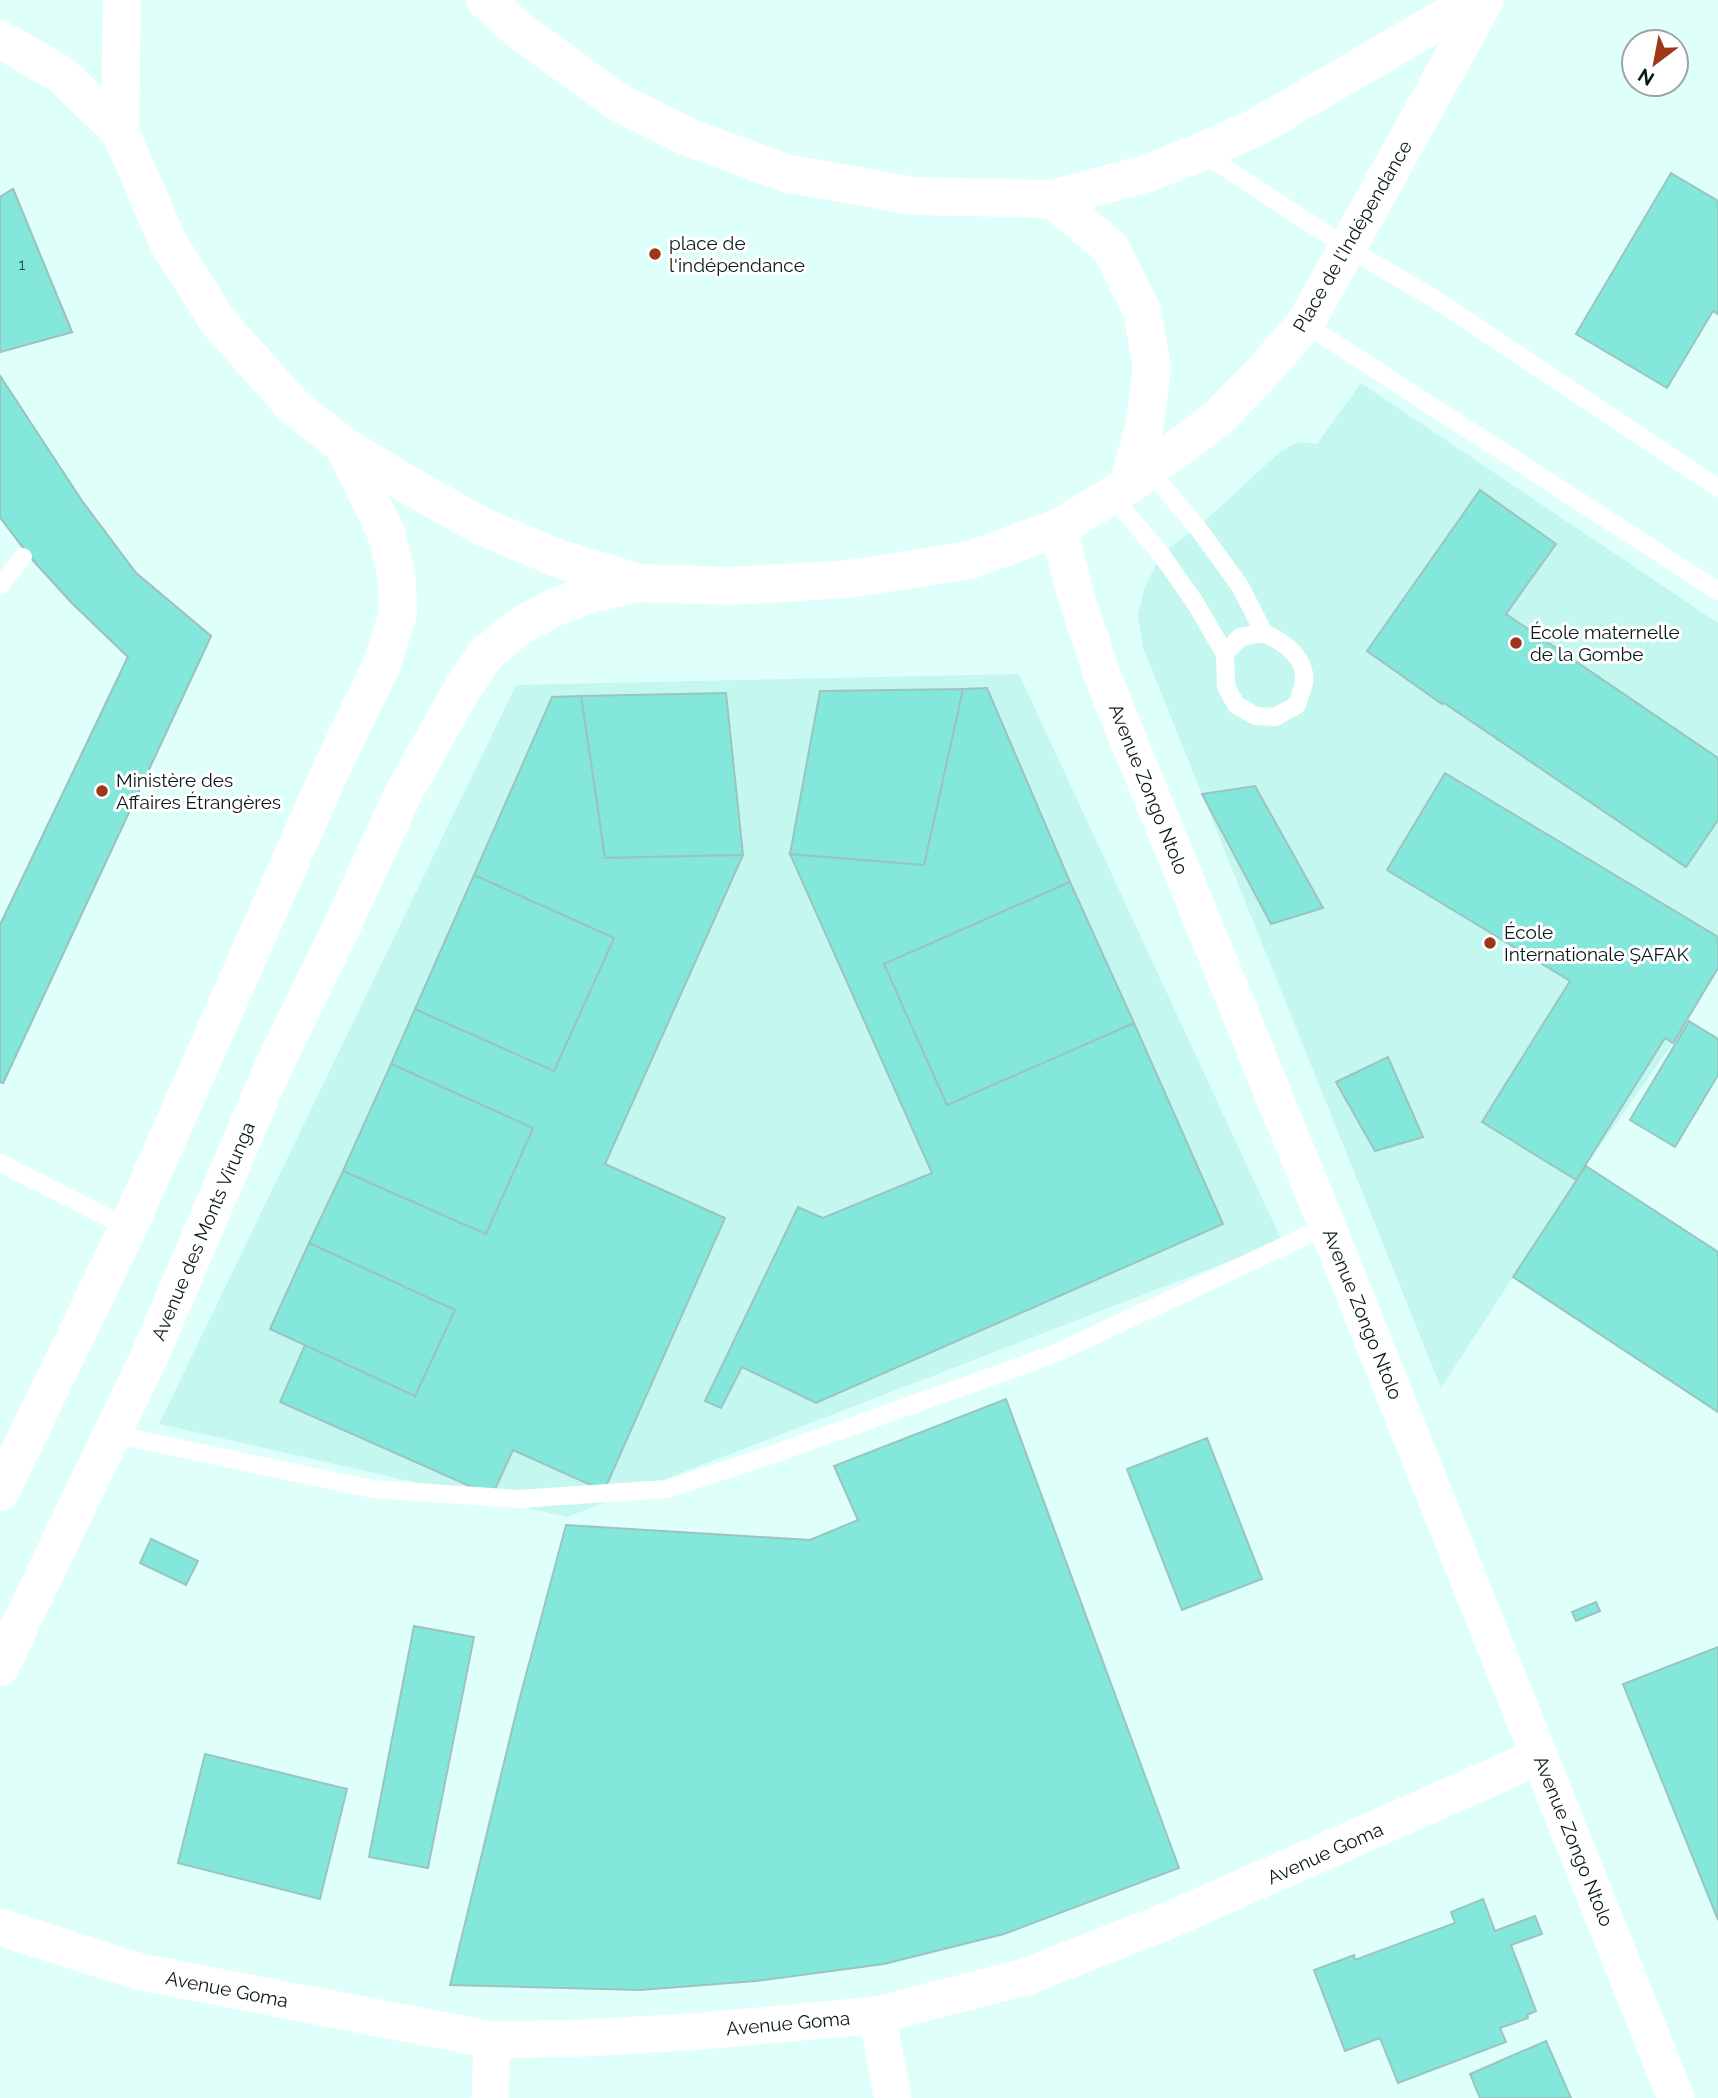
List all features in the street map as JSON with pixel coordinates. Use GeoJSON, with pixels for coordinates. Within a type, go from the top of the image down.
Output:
{"type":"FeatureCollection","features":[{"type":"Feature","properties":{"kind":"street","name":"Place de l'Indépendance"},"geometry":{"type":"LineString","coordinates":[[122,0],[120,131],[168,242],[217,320],[294,407],[344,446],[483,527],[557,558],[639,583],[730,586],[849,579],[970,560],[1058,528],[1130,484],[1218,418],[1305,324],[1485,0]]}},
{"type":"Feature","properties":{"kind":"street"},"geometry":{"type":"LineString","coordinates":[[485,0],[520,31],[618,102],[690,138],[786,173],[913,196],[1052,199],[1148,173],[1257,127],[1475,0]]}},
{"type":"Feature","properties":{"kind":"street"},"geometry":{"type":"LineString","coordinates":[[0,39],[61,75],[120,131]]}},
{"type":"Feature","properties":{"kind":"street"},"geometry":{"type":"LineString","coordinates":[[1052,199],[1110,247],[1142,312],[1152,367],[1144,424],[1130,484]]}},
{"type":"Feature","properties":{"kind":"street"},"geometry":{"type":"LineString","coordinates":[[0,1492],[128,1228],[333,765],[382,664],[398,613],[397,578],[386,533],[344,446]]}},
{"type":"Feature","properties":{"kind":"street","name":"Avenue Zongo Ntolo"},"geometry":{"type":"LineString","coordinates":[[1058,528],[1076,596],[1104,680],[1327,1226],[1676,2098]]}},
{"type":"Feature","properties":{"kind":"street","name":"Avenue des Monts Virunga"},"geometry":{"type":"LineString","coordinates":[[0,1667],[150,1355],[272,1070],[403,794],[464,687],[485,654],[517,628],[554,608],[591,594],[639,583]]}},
{"type":"Feature","properties":{"kind":"street","name":"Avenue Goma"},"geometry":{"type":"LineString","coordinates":[[0,1927],[141,1972],[492,2040],[703,2031],[877,2015],[1025,1977],[1153,1927],[1540,1756]]}},
{"type":"Feature","properties":{"kind":"street"},"geometry":{"type":"LineString","coordinates":[[877,2015],[893,2098]]}},
{"type":"Feature","properties":{"kind":"street"},"geometry":{"type":"LineString","coordinates":[[491,2098],[492,2040]]}},
{"type":"Feature","properties":{"kind":"lane"},"geometry":{"type":"LineString","coordinates":[[1201,152],[1348,248],[1438,301],[1718,488]]}},
{"type":"Feature","properties":{"kind":"lane"},"geometry":{"type":"LineString","coordinates":[[1305,324],[1718,591]]}},
{"type":"Feature","properties":{"kind":"lane"},"geometry":{"type":"LineString","coordinates":[[1130,484],[1198,527],[1240,586],[1264,633]]}},
{"type":"Feature","properties":{"kind":"lane"},"geometry":{"type":"LineString","coordinates":[[1130,484],[1161,554],[1196,604],[1225,654],[1226,686],[1236,705],[1256,716],[1275,717],[1297,705],[1304,682],[1303,667],[1295,653],[1278,639],[1264,633],[1240,637],[1225,654]]}},
{"type":"Feature","properties":{"kind":"lane"},"geometry":{"type":"LineString","coordinates":[[0,586],[23,557]]}},
{"type":"Feature","properties":{"kind":"lane"},"geometry":{"type":"LineString","coordinates":[[0,1163],[128,1228]]}},
{"type":"Feature","properties":{"kind":"lane"},"geometry":{"type":"LineString","coordinates":[[111,1434],[372,1489],[519,1499],[667,1489],[1052,1355],[1327,1226]]}},
{"type":"Feature","properties":{"kind":"shaded area","name":"École Internationale ŞAFAK"},"geometry":{"type":"Polygon","coordinates":[[[1361,383],[1718,623],[1718,968],[1673,1043],[1576,1180],[1441,1388],[1143,648],[1138,615],[1145,587],[1161,554],[1198,527],[1280,452],[1298,442],[1317,444],[1361,383]]]}},
{"type":"Feature","properties":{"kind":"shaded area"},"geometry":{"type":"Polygon","coordinates":[[[1019,674],[1282,1241],[567,1517],[159,1424],[516,685],[1019,674]]]}},
{"type":"Feature","properties":{"kind":"building"},"geometry":{"type":"Polygon","coordinates":[[[1671,173],[1718,201],[1718,314],[1713,311],[1667,388],[1576,334],[1671,173]]]}},
{"type":"Feature","properties":{"kind":"building"},"geometry":{"type":"Polygon","coordinates":[[[13,189],[72,332],[0,352],[0,197],[13,189]]]}},
{"type":"Feature","properties":{"kind":"building"},"geometry":{"type":"Polygon","coordinates":[[[13,189],[72,332],[0,352],[0,197],[13,189]]]}},
{"type":"Feature","properties":{"kind":"building","name":"Ministère des Affaires Étrangères"},"geometry":{"type":"Polygon","coordinates":[[[0,376],[82,501],[136,573],[211,636],[3,1083],[0,1082],[0,925],[128,657],[71,602],[31,558],[0,517],[0,376]]]}},
{"type":"Feature","properties":{"kind":"building","name":"Ministère des Affaires Étrangères"},"geometry":{"type":"Polygon","coordinates":[[[0,376],[82,501],[136,573],[211,636],[3,1083],[0,1082],[0,925],[128,657],[71,602],[31,558],[0,517],[0,376]]]}},
{"type":"Feature","properties":{"kind":"building"},"geometry":{"type":"Polygon","coordinates":[[[1480,490],[1556,544],[1506,614],[1718,758],[1718,820],[1686,867],[1367,651],[1480,490]]]}},
{"type":"Feature","properties":{"kind":"building"},"geometry":{"type":"Polygon","coordinates":[[[987,688],[1070,882],[884,964],[947,1105],[1134,1023],[1223,1224],[816,1403],[742,1367],[721,1408],[705,1401],[798,1207],[823,1218],[932,1173],[790,854],[924,865],[963,689],[987,688]]]}},
{"type":"Feature","properties":{"kind":"building"},"geometry":{"type":"Polygon","coordinates":[[[963,689],[924,865],[790,854],[820,691],[963,689]]]}},
{"type":"Feature","properties":{"kind":"building"},"geometry":{"type":"Polygon","coordinates":[[[726,693],[743,855],[605,858],[581,696],[726,693]]]}},
{"type":"Feature","properties":{"kind":"building"},"geometry":{"type":"Polygon","coordinates":[[[581,696],[605,858],[743,855],[605,1164],[725,1218],[604,1491],[513,1450],[492,1496],[280,1402],[305,1345],[415,1396],[455,1310],[309,1243],[343,1171],[486,1234],[533,1128],[391,1064],[415,1009],[554,1071],[614,938],[474,875],[552,697],[581,696]]]}},
{"type":"Feature","properties":{"kind":"building"},"geometry":{"type":"Polygon","coordinates":[[[1445,773],[1718,937],[1718,968],[1673,1043],[1665,1038],[1576,1180],[1482,1122],[1570,981],[1387,870],[1445,773]]]}},
{"type":"Feature","properties":{"kind":"building"},"geometry":{"type":"Polygon","coordinates":[[[1255,786],[1323,908],[1271,924],[1202,794],[1255,786]]]}},
{"type":"Feature","properties":{"kind":"building"},"geometry":{"type":"Polygon","coordinates":[[[474,875],[614,938],[554,1071],[415,1009],[474,875]]]}},
{"type":"Feature","properties":{"kind":"building"},"geometry":{"type":"Polygon","coordinates":[[[1070,882],[1134,1023],[947,1105],[884,964],[1070,882]]]}},
{"type":"Feature","properties":{"kind":"building"},"geometry":{"type":"Polygon","coordinates":[[[1689,1021],[1718,1039],[1718,1075],[1675,1147],[1630,1120],[1689,1021]]]}},
{"type":"Feature","properties":{"kind":"building"},"geometry":{"type":"Polygon","coordinates":[[[1388,1057],[1423,1137],[1375,1151],[1336,1082],[1388,1057]]]}},
{"type":"Feature","properties":{"kind":"building"},"geometry":{"type":"Polygon","coordinates":[[[391,1064],[533,1128],[486,1234],[343,1171],[391,1064]]]}},
{"type":"Feature","properties":{"kind":"building"},"geometry":{"type":"Polygon","coordinates":[[[1586,1166],[1718,1252],[1718,1412],[1513,1277],[1586,1166]]]}},
{"type":"Feature","properties":{"kind":"building"},"geometry":{"type":"Polygon","coordinates":[[[309,1243],[455,1310],[415,1396],[270,1329],[309,1243]]]}},
{"type":"Feature","properties":{"kind":"building"},"geometry":{"type":"Polygon","coordinates":[[[1006,1399],[1179,1868],[1004,1934],[884,1964],[756,1981],[640,1990],[450,1985],[519,1701],[566,1525],[810,1540],[858,1520],[834,1466],[1006,1399]]]}},
{"type":"Feature","properties":{"kind":"building"},"geometry":{"type":"Polygon","coordinates":[[[1207,1438],[1262,1579],[1182,1610],[1127,1469],[1207,1438]]]}},
{"type":"Feature","properties":{"kind":"building"},"geometry":{"type":"Polygon","coordinates":[[[151,1539],[198,1561],[186,1585],[140,1563],[151,1539]]]}},
{"type":"Feature","properties":{"kind":"building"},"geometry":{"type":"Polygon","coordinates":[[[1596,1602],[1600,1611],[1576,1621],[1572,1612],[1596,1602]]]}},
{"type":"Feature","properties":{"kind":"building"},"geometry":{"type":"Polygon","coordinates":[[[414,1626],[474,1637],[428,1868],[369,1857],[414,1626]]]}},
{"type":"Feature","properties":{"kind":"building"},"geometry":{"type":"Polygon","coordinates":[[[1718,1647],[1718,1920],[1623,1684],[1718,1647]]]}},
{"type":"Feature","properties":{"kind":"building"},"geometry":{"type":"Polygon","coordinates":[[[205,1754],[347,1789],[320,1899],[178,1863],[205,1754]]]}},
{"type":"Feature","properties":{"kind":"building"},"geometry":{"type":"Polygon","coordinates":[[[1483,1899],[1495,1931],[1535,1916],[1542,1934],[1511,1945],[1536,2011],[1527,2015],[1528,2018],[1500,2028],[1506,2042],[1398,2083],[1380,2038],[1345,2051],[1314,1970],[1354,1955],[1355,1960],[1455,1923],[1451,1912],[1483,1899]]]}},
{"type":"Feature","properties":{"kind":"building"},"geometry":{"type":"Polygon","coordinates":[[[1546,2041],[1571,2098],[1480,2098],[1470,2074],[1546,2041]]]}},
{"type":"Feature","properties":{"kind":"place","name":"place de l'indépendance"},"geometry":{"type":"Point","coordinates":[655,254]}},
{"type":"Feature","properties":{"kind":"place","name":"École maternelle de la Gombe"},"geometry":{"type":"Point","coordinates":[1516,643]}},
{"type":"Feature","properties":{"kind":"place","name":"Ministère des Affaires Étrangères"},"geometry":{"type":"Point","coordinates":[102,791]}},
{"type":"Feature","properties":{"kind":"place","name":"École Internationale ŞAFAK"},"geometry":{"type":"Point","coordinates":[1490,943]}}]}
